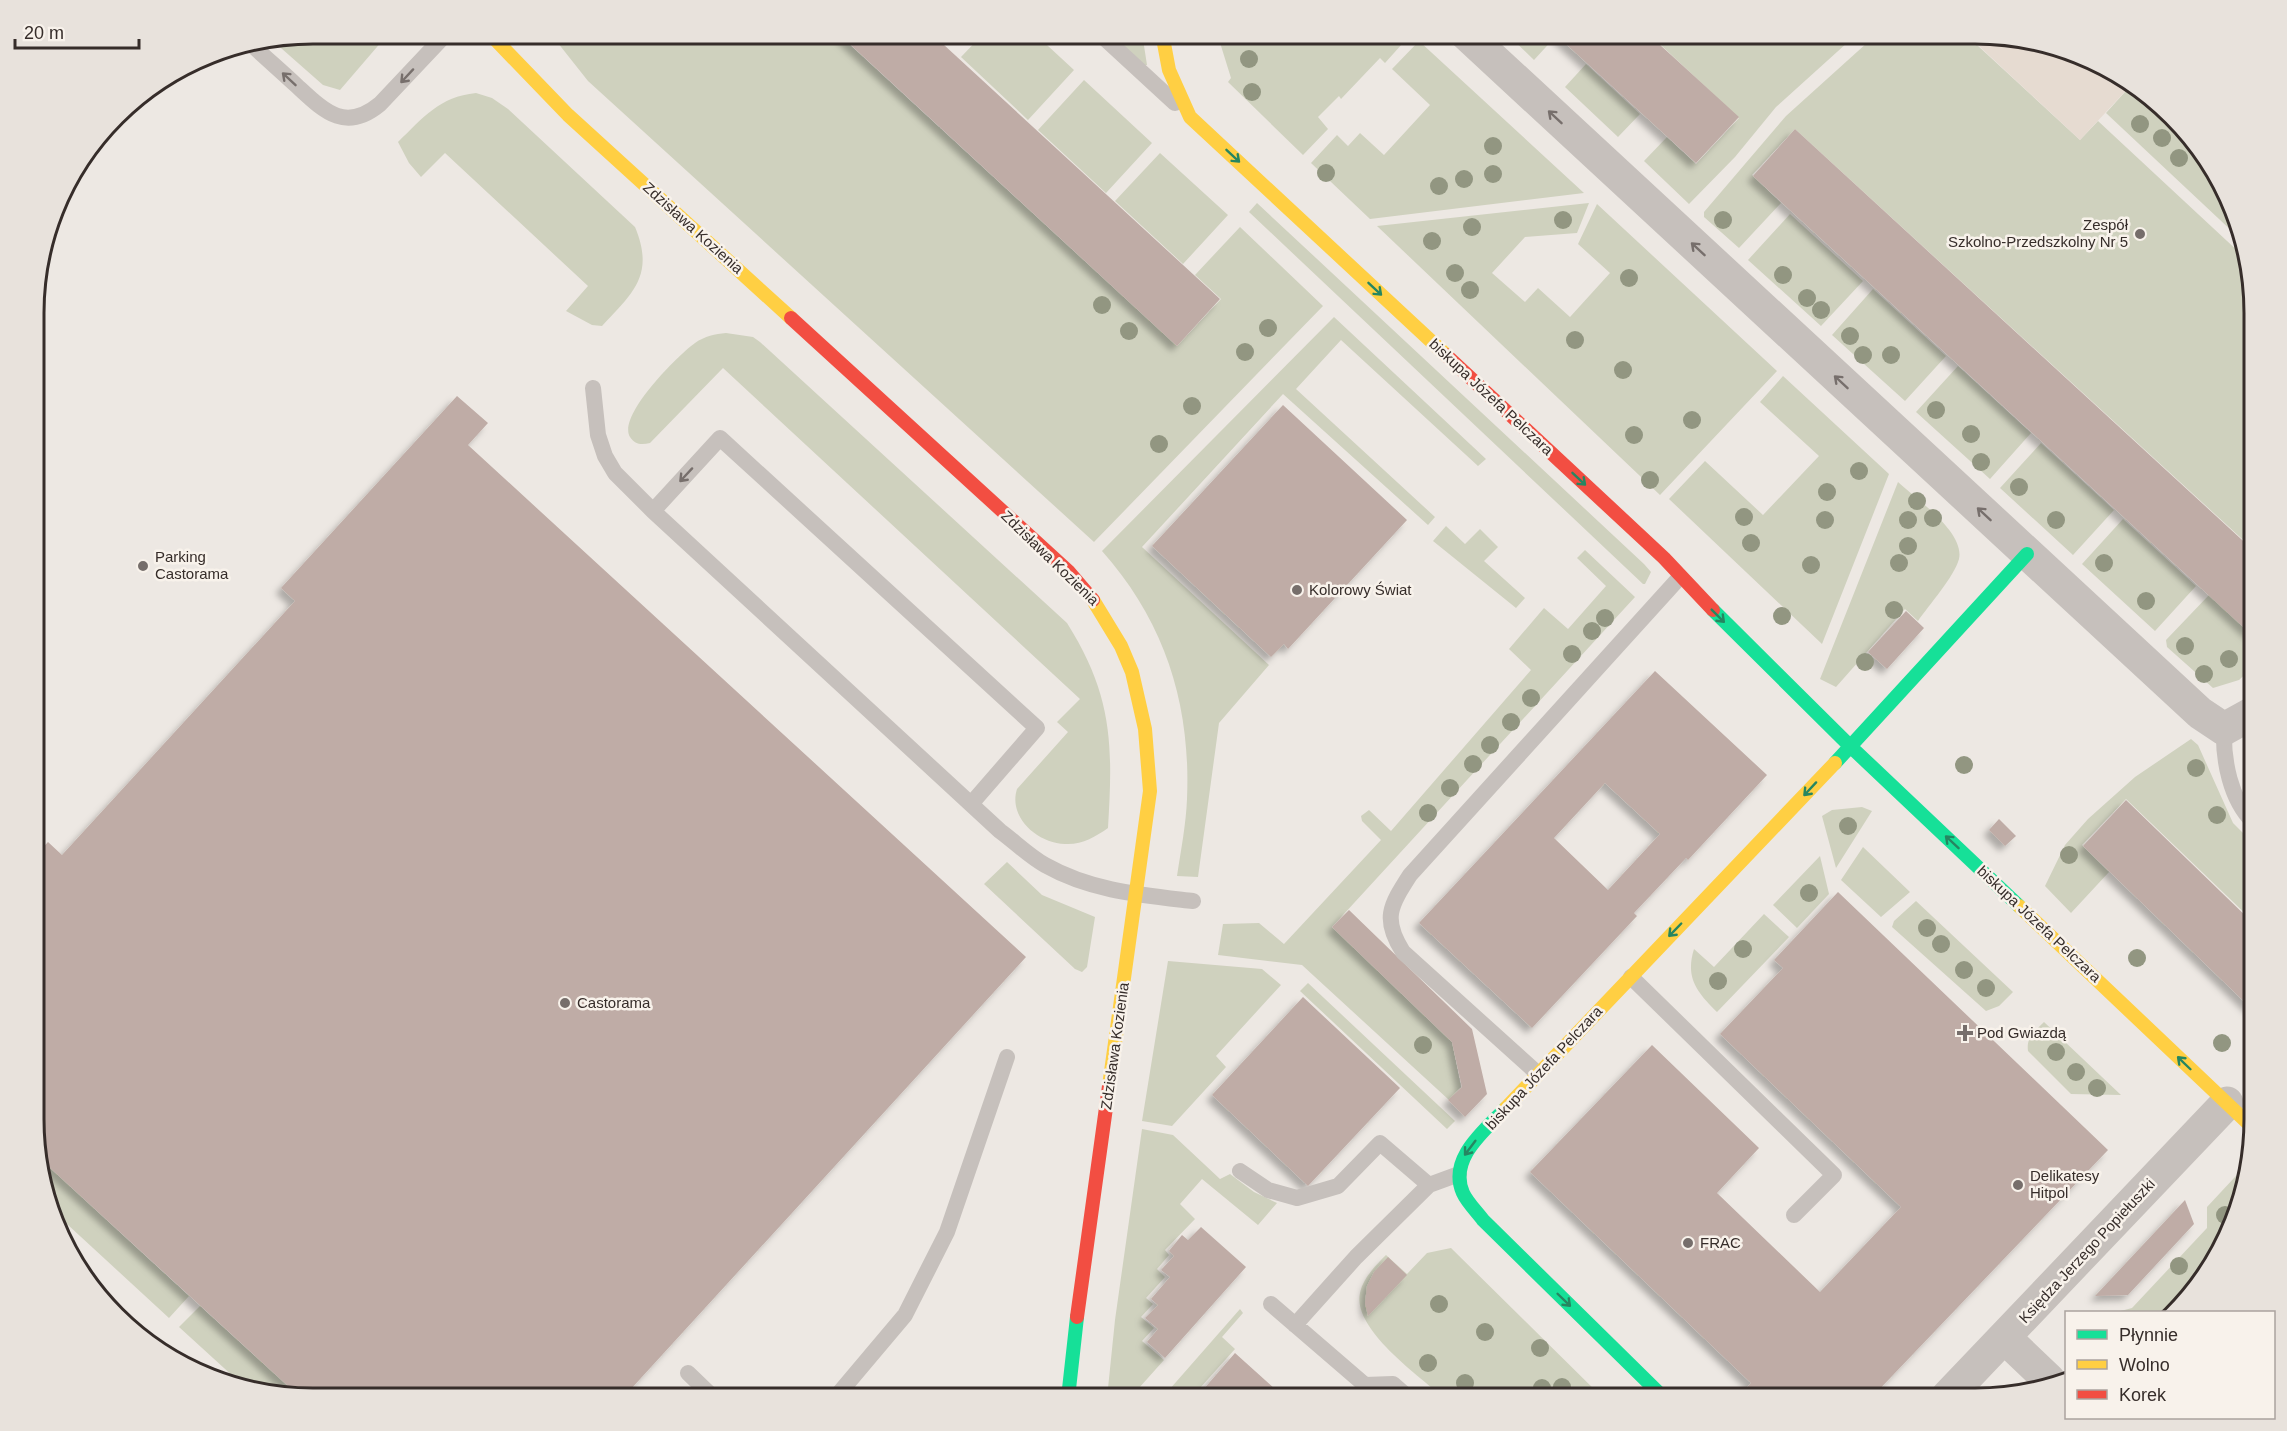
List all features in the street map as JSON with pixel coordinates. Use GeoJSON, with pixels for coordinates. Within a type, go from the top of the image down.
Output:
{"type":"FeatureCollection","features":[{"type":"Feature","properties":{"kind":"street","name":"Zdzisława Kozienia"},"geometry":{"type":"LineString","coordinates":[[499,44],[568,115],[1061,564],[1102,609],[1119,637],[1130,666],[1146,733],[1150,791],[1069,1388]]}},
{"type":"Feature","properties":{"kind":"street","name":"biskupa Józefa Pelczara"},"geometry":{"type":"LineString","coordinates":[[1164,44],[1169,70],[1190,117],[1664,558],[1680,577],[1850,746],[2244,1119]]}},
{"type":"Feature","properties":{"kind":"street"},"geometry":{"type":"LineString","coordinates":[[1477,44],[2199,713],[2224,729],[2244,718]]}},
{"type":"Feature","properties":{"kind":"street","name":"biskupa Józefa Pelczara"},"geometry":{"type":"LineString","coordinates":[[1459,1174],[1464,1154],[1537,1073],[1850,746],[2027,554]]}},
{"type":"Feature","properties":{"kind":"street","name":"Księdza Jerzego Popiełuszki"},"geometry":{"type":"LineString","coordinates":[[1956,1388],[2227,1103]]}},
{"type":"Feature","properties":{"kind":"street"},"geometry":{"type":"LineString","coordinates":[[1459,1174],[1463,1192],[1483,1220],[1654,1388]]}},
{"type":"Feature","properties":{"kind":"street"},"geometry":{"type":"LineString","coordinates":[[2005,1338],[2046,1377]]}},
{"type":"Feature","properties":{"kind":"lane"},"geometry":{"type":"LineString","coordinates":[[257,50],[326,113],[349,118],[371,112],[437,44]]}},
{"type":"Feature","properties":{"kind":"lane"},"geometry":{"type":"LineString","coordinates":[[1111,44],[1190,117]]}},
{"type":"Feature","properties":{"kind":"lane"},"geometry":{"type":"LineString","coordinates":[[593,388],[598,435],[605,456],[615,473],[653,511],[971,804],[1043,864],[1075,880],[1117,892],[1193,901]]}},
{"type":"Feature","properties":{"kind":"lane"},"geometry":{"type":"LineString","coordinates":[[653,511],[720,438],[1037,728],[971,804]]}},
{"type":"Feature","properties":{"kind":"lane"},"geometry":{"type":"LineString","coordinates":[[1537,1073],[1403,952],[1392,936],[1389,917],[1396,896],[1410,875],[1680,577]]}},
{"type":"Feature","properties":{"kind":"lane"},"geometry":{"type":"LineString","coordinates":[[2224,729],[2223,756],[2244,813]]}},
{"type":"Feature","properties":{"kind":"lane"},"geometry":{"type":"LineString","coordinates":[[1631,977],[1834,1175],[1794,1215]]}},
{"type":"Feature","properties":{"kind":"lane"},"geometry":{"type":"LineString","coordinates":[[843,1388],[905,1315],[947,1232],[1006,1057]]}},
{"type":"Feature","properties":{"kind":"lane"},"geometry":{"type":"LineString","coordinates":[[1240,1171],[1268,1190],[1297,1198],[1338,1186],[1380,1143],[1429,1185]]}},
{"type":"Feature","properties":{"kind":"lane"},"geometry":{"type":"LineString","coordinates":[[1295,1324],[1356,1257],[1429,1185],[1459,1174]]}},
{"type":"Feature","properties":{"kind":"lane"},"geometry":{"type":"LineString","coordinates":[[1271,1304],[1365,1385],[1393,1383],[1398,1388]]}},
{"type":"Feature","properties":{"kind":"lane"},"geometry":{"type":"LineString","coordinates":[[688,1373],[704,1388]]}},
{"type":"Feature","properties":{"kind":"green space"},"geometry":{"type":"Polygon","coordinates":[[[380,44],[340,90],[323,85],[278,46],[380,44]]]}},
{"type":"Feature","properties":{"kind":"green space"},"geometry":{"type":"Polygon","coordinates":[[[559,44],[849,44],[1177,346],[1221,299],[1195,275],[1240,227],[1323,306],[1094,542],[588,81],[559,44]]]}},
{"type":"Feature","properties":{"kind":"green space"},"geometry":{"type":"Polygon","coordinates":[[[973,44],[1046,44],[1074,70],[1028,120],[961,57],[973,44]]]}},
{"type":"Feature","properties":{"kind":"green space"},"geometry":{"type":"Polygon","coordinates":[[[1122,44],[1144,44],[1147,65],[1144,65],[1122,44]]]}},
{"type":"Feature","properties":{"kind":"green space"},"geometry":{"type":"Polygon","coordinates":[[[1220,44],[1402,44],[1385,63],[1380,58],[1341,99],[1339,96],[1318,117],[1328,129],[1303,155],[1228,82],[1231,78],[1220,44]]]}},
{"type":"Feature","properties":{"kind":"green space"},"geometry":{"type":"Polygon","coordinates":[[[1416,44],[1422,44],[1584,193],[1370,219],[1311,163],[1337,135],[1348,146],[1360,133],[1384,155],[1430,105],[1392,69],[1416,44]]]}},
{"type":"Feature","properties":{"kind":"green space"},"geometry":{"type":"Polygon","coordinates":[[[1517,44],[1549,44],[1534,60],[1517,44]]]}},
{"type":"Feature","properties":{"kind":"green space"},"geometry":{"type":"Polygon","coordinates":[[[1660,44],[1846,44],[1776,107],[1735,157],[1689,204],[1644,161],[1667,137],[1696,164],[1739,118],[1660,44]]]}},
{"type":"Feature","properties":{"kind":"green space"},"geometry":{"type":"Polygon","coordinates":[[[1866,44],[1976,44],[2080,140],[2098,121],[2235,249],[2244,312],[2244,541],[1795,129],[1752,175],[1781,203],[1739,248],[1704,217],[1704,212],[1786,116],[1866,44]]]}},
{"type":"Feature","properties":{"kind":"green space"},"geometry":{"type":"Polygon","coordinates":[[[1586,64],[1640,114],[1618,137],[1565,87],[1586,64]]]}},
{"type":"Feature","properties":{"kind":"green space"},"geometry":{"type":"Polygon","coordinates":[[[1084,80],[1152,143],[1106,193],[1038,130],[1084,80]]]}},
{"type":"Feature","properties":{"kind":"green space"},"geometry":{"type":"Polygon","coordinates":[[[2126,91],[2165,122],[2198,163],[2216,193],[2230,229],[2106,113],[2126,91]]]}},
{"type":"Feature","properties":{"kind":"green space"},"geometry":{"type":"Polygon","coordinates":[[[476,93],[492,98],[508,109],[635,227],[641,244],[642,271],[631,293],[602,326],[592,325],[566,311],[588,286],[445,153],[421,177],[409,163],[398,142],[424,117],[442,104],[463,95],[476,93]]]}},
{"type":"Feature","properties":{"kind":"green space"},"geometry":{"type":"Polygon","coordinates":[[[1160,153],[1228,215],[1183,264],[1115,201],[1160,153]]]}},
{"type":"Feature","properties":{"kind":"green space"},"geometry":{"type":"Polygon","coordinates":[[[1257,203],[1644,564],[1651,572],[1645,584],[1249,212],[1257,203]]]}},
{"type":"Feature","properties":{"kind":"green space"},"geometry":{"type":"Polygon","coordinates":[[[1589,203],[1577,233],[1525,237],[1492,273],[1525,302],[1538,288],[1570,317],[1610,273],[1578,244],[1597,204],[1777,371],[1660,495],[1377,226],[1589,203]]]}},
{"type":"Feature","properties":{"kind":"green space"},"geometry":{"type":"Polygon","coordinates":[[[1790,214],[1863,281],[1821,326],[1748,260],[1790,214]]]}},
{"type":"Feature","properties":{"kind":"green space"},"geometry":{"type":"Polygon","coordinates":[[[1873,289],[1946,356],[1905,401],[1832,335],[1873,289]]]}},
{"type":"Feature","properties":{"kind":"green space"},"geometry":{"type":"Polygon","coordinates":[[[1334,317],[1486,459],[1478,466],[1341,340],[1296,389],[1435,517],[1428,525],[1283,394],[1142,547],[1269,665],[1219,723],[1198,877],[1177,876],[1187,799],[1184,730],[1178,698],[1170,666],[1158,636],[1124,578],[1102,551],[1334,317]]]}},
{"type":"Feature","properties":{"kind":"green space"},"geometry":{"type":"Polygon","coordinates":[[[726,333],[753,337],[760,342],[1067,623],[1094,674],[1107,722],[1110,771],[1108,828],[1083,842],[1065,844],[1044,839],[1027,827],[1017,809],[1015,799],[1017,789],[1068,732],[1057,722],[1080,699],[723,368],[650,443],[639,444],[632,440],[628,427],[632,415],[640,401],[664,372],[699,341],[726,333]]]}},
{"type":"Feature","properties":{"kind":"green space"},"geometry":{"type":"Polygon","coordinates":[[[1958,366],[2031,433],[1990,479],[1916,412],[1958,366]]]}},
{"type":"Feature","properties":{"kind":"green space"},"geometry":{"type":"Polygon","coordinates":[[[1783,376],[1889,474],[1822,644],[1669,499],[1705,461],[1763,515],[1819,456],[1760,402],[1783,376]]]}},
{"type":"Feature","properties":{"kind":"green space"},"geometry":{"type":"Polygon","coordinates":[[[2041,443],[2114,510],[2073,555],[2000,488],[2041,443]]]}},
{"type":"Feature","properties":{"kind":"green space"},"geometry":{"type":"Polygon","coordinates":[[[1898,482],[1947,527],[1955,538],[1959,549],[1959,559],[1947,582],[1918,621],[1905,609],[1836,687],[1820,679],[1898,482]]]}},
{"type":"Feature","properties":{"kind":"green space"},"geometry":{"type":"Polygon","coordinates":[[[2123,519],[2196,586],[2155,631],[2082,564],[2123,519]]]}},
{"type":"Feature","properties":{"kind":"green space"},"geometry":{"type":"Polygon","coordinates":[[[1446,526],[1465,544],[1480,529],[1498,547],[1484,561],[1525,598],[1516,608],[1433,541],[1446,526]]]}},
{"type":"Feature","properties":{"kind":"green space"},"geometry":{"type":"Polygon","coordinates":[[[1585,550],[1635,597],[1332,927],[1452,1042],[1461,1087],[1449,1100],[1302,965],[1218,955],[1223,924],[1259,923],[1284,944],[1381,840],[1362,821],[1361,816],[1369,810],[1391,831],[1531,670],[1509,649],[1544,608],[1568,629],[1606,586],[1577,558],[1585,550]]]}},
{"type":"Feature","properties":{"kind":"green space"},"geometry":{"type":"Polygon","coordinates":[[[2209,595],[2244,628],[2244,675],[2239,680],[2213,688],[2167,647],[2166,640],[2209,595]]]}},
{"type":"Feature","properties":{"kind":"green space"},"geometry":{"type":"Polygon","coordinates":[[[2191,739],[2198,745],[2233,823],[2244,834],[2244,912],[2126,799],[2082,845],[2109,872],[2071,913],[2045,886],[2065,845],[2088,819],[2135,777],[2191,739]]]}},
{"type":"Feature","properties":{"kind":"green space"},"geometry":{"type":"Polygon","coordinates":[[[1862,807],[1872,811],[1836,868],[1822,816],[1832,810],[1862,807]]]}},
{"type":"Feature","properties":{"kind":"green space"},"geometry":{"type":"Polygon","coordinates":[[[1863,847],[1910,892],[1881,917],[1841,880],[1863,847]]]}},
{"type":"Feature","properties":{"kind":"green space"},"geometry":{"type":"Polygon","coordinates":[[[1820,856],[1829,894],[1797,928],[1773,905],[1820,856]]]}},
{"type":"Feature","properties":{"kind":"green space"},"geometry":{"type":"Polygon","coordinates":[[[1007,862],[1042,895],[1095,917],[1087,967],[1082,972],[1075,969],[984,884],[1007,862]]]}},
{"type":"Feature","properties":{"kind":"green space"},"geometry":{"type":"Polygon","coordinates":[[[1916,901],[2013,992],[1999,1006],[1986,1011],[1892,927],[1894,921],[1916,901]]]}},
{"type":"Feature","properties":{"kind":"green space"},"geometry":{"type":"Polygon","coordinates":[[[1764,914],[1789,937],[1717,1012],[1699,991],[1692,976],[1694,949],[1714,967],[1764,914]]]}},
{"type":"Feature","properties":{"kind":"green space"},"geometry":{"type":"Polygon","coordinates":[[[1168,961],[1262,969],[1281,985],[1216,1056],[1226,1067],[1172,1126],[1142,1121],[1168,961]]]}},
{"type":"Feature","properties":{"kind":"green space"},"geometry":{"type":"Polygon","coordinates":[[[1308,983],[1455,1121],[1447,1129],[1300,991],[1308,983]]]}},
{"type":"Feature","properties":{"kind":"green space"},"geometry":{"type":"Polygon","coordinates":[[[2044,1022],[2121,1095],[2071,1094],[2028,1051],[2030,1038],[2044,1022]]]}},
{"type":"Feature","properties":{"kind":"green space"},"geometry":{"type":"Polygon","coordinates":[[[1142,1129],[1173,1135],[1220,1179],[1230,1174],[1254,1192],[1277,1203],[1258,1225],[1202,1179],[1180,1204],[1195,1219],[1165,1250],[1169,1255],[1157,1269],[1165,1277],[1146,1298],[1153,1304],[1141,1317],[1154,1328],[1142,1341],[1164,1360],[1139,1388],[1108,1388],[1115,1320],[1142,1129]]]}},
{"type":"Feature","properties":{"kind":"green space"},"geometry":{"type":"Polygon","coordinates":[[[48,1166],[189,1296],[169,1318],[64,1221],[48,1166]]]}},
{"type":"Feature","properties":{"kind":"green space"},"geometry":{"type":"Polygon","coordinates":[[[2237,1175],[2229,1205],[2216,1238],[2198,1268],[2177,1296],[2163,1311],[2121,1311],[2132,1308],[2207,1228],[2207,1207],[2237,1175]]]}},
{"type":"Feature","properties":{"kind":"green space"},"geometry":{"type":"Polygon","coordinates":[[[1451,1248],[1593,1388],[1432,1388],[1404,1365],[1376,1336],[1366,1322],[1360,1307],[1360,1293],[1367,1277],[1386,1255],[1407,1274],[1427,1253],[1451,1248]]]}},
{"type":"Feature","properties":{"kind":"green space"},"geometry":{"type":"Polygon","coordinates":[[[200,1306],[288,1386],[231,1374],[179,1327],[200,1306]]]}},
{"type":"Feature","properties":{"kind":"green space"},"geometry":{"type":"Polygon","coordinates":[[[1240,1309],[1243,1313],[1222,1337],[1235,1349],[1200,1388],[1171,1388],[1240,1309]]]}},
{"type":"Feature","properties":{"kind":"shaded area"},"geometry":{"type":"Polygon","coordinates":[[[1977,44],[2010,46],[2061,58],[2094,71],[2126,90],[2080,140],[1977,44]]]}},
{"type":"Feature","properties":{"kind":"building"},"geometry":{"type":"Polygon","coordinates":[[[850,44],[943,44],[1220,299],[1177,346],[850,44]]]}},
{"type":"Feature","properties":{"kind":"building"},"geometry":{"type":"Polygon","coordinates":[[[1566,44],[1659,44],[1739,117],[1696,163],[1566,44]]]}},
{"type":"Feature","properties":{"kind":"building"},"geometry":{"type":"Polygon","coordinates":[[[1795,129],[2244,542],[2244,628],[1753,176],[1795,129]]]}},
{"type":"Feature","properties":{"kind":"building","name":"Castorama"},"geometry":{"type":"Polygon","coordinates":[[[457,396],[488,423],[468,445],[1026,957],[632,1388],[288,1386],[48,1166],[44,1136],[44,846],[48,842],[62,855],[295,601],[281,588],[457,396]]]}},
{"type":"Feature","properties":{"kind":"building"},"geometry":{"type":"Polygon","coordinates":[[[1283,405],[1407,520],[1288,649],[1284,644],[1271,657],[1152,546],[1283,405]]]}},
{"type":"Feature","properties":{"kind":"building"},"geometry":{"type":"Polygon","coordinates":[[[1906,611],[1924,628],[1887,669],[1868,652],[1906,611]]]}},
{"type":"Feature","properties":{"kind":"building"},"geometry":{"type":"Polygon","coordinates":[[[1655,671],[1767,775],[1688,860],[1686,858],[1634,913],[1637,916],[1532,1028],[1419,923],[1655,671]],[[1605,783],[1554,838],[1608,890],[1660,834],[1605,783]]]}},
{"type":"Feature","properties":{"kind":"building"},"geometry":{"type":"Polygon","coordinates":[[[2126,800],[2244,914],[2244,1001],[2083,846],[2126,800]]]}},
{"type":"Feature","properties":{"kind":"building"},"geometry":{"type":"Polygon","coordinates":[[[1999,819],[2016,836],[2005,846],[1989,830],[1999,819]]]}},
{"type":"Feature","properties":{"kind":"building"},"geometry":{"type":"Polygon","coordinates":[[[1838,892],[2108,1150],[1881,1388],[1746,1388],[1751,1383],[1530,1172],[1652,1045],[1759,1148],[1717,1193],[1820,1292],[1901,1207],[1720,1034],[1783,968],[1774,960],[1838,892]]]}},
{"type":"Feature","properties":{"kind":"building"},"geometry":{"type":"Polygon","coordinates":[[[1349,910],[1472,1029],[1487,1094],[1465,1117],[1448,1100],[1462,1087],[1452,1042],[1332,927],[1349,910]]]}},
{"type":"Feature","properties":{"kind":"building"},"geometry":{"type":"Polygon","coordinates":[[[1303,997],[1400,1088],[1308,1186],[1212,1095],[1303,997]]]}},
{"type":"Feature","properties":{"kind":"building"},"geometry":{"type":"Polygon","coordinates":[[[2185,1200],[2194,1224],[2128,1295],[2095,1296],[2185,1200]]]}},
{"type":"Feature","properties":{"kind":"building"},"geometry":{"type":"Polygon","coordinates":[[[1201,1227],[1246,1267],[1165,1358],[1147,1342],[1158,1329],[1145,1318],[1158,1305],[1151,1299],[1170,1277],[1161,1270],[1174,1256],[1169,1251],[1182,1235],[1188,1240],[1201,1227]]]}},
{"type":"Feature","properties":{"kind":"building"},"geometry":{"type":"Polygon","coordinates":[[[1388,1257],[1407,1275],[1368,1316],[1365,1303],[1367,1286],[1374,1272],[1388,1257]]]}},
{"type":"Feature","properties":{"kind":"building"},"geometry":{"type":"Polygon","coordinates":[[[1235,1353],[1274,1388],[1205,1388],[1235,1353]]]}},
{"type":"Feature","properties":{"kind":"traffic: fast"},"geometry":{"type":"LineString","coordinates":[[1835,763],[2027,554]]}},
{"type":"Feature","properties":{"kind":"traffic: fast"},"geometry":{"type":"LineString","coordinates":[[1713,610],[1850,746],[2019,906]]}},
{"type":"Feature","properties":{"kind":"traffic: fast"},"geometry":{"type":"LineString","coordinates":[[1505,1109],[1470,1146],[1464,1157],[1460,1169],[1463,1193],[1483,1220],[1654,1388]]}},
{"type":"Feature","properties":{"kind":"traffic: fast"},"geometry":{"type":"LineString","coordinates":[[1069,1388],[1077,1317]]}},
{"type":"Feature","properties":{"kind":"traffic: slow"},"geometry":{"type":"LineString","coordinates":[[500,44],[568,115],[791,318]]}},
{"type":"Feature","properties":{"kind":"traffic: slow"},"geometry":{"type":"LineString","coordinates":[[1164,44],[1169,70],[1190,117],[1446,355]]}},
{"type":"Feature","properties":{"kind":"traffic: slow"},"geometry":{"type":"LineString","coordinates":[[1093,600],[1121,646],[1132,672],[1145,729],[1150,791],[1109,1086]]}},
{"type":"Feature","properties":{"kind":"traffic: slow"},"geometry":{"type":"LineString","coordinates":[[1505,1109],[1835,763]]}},
{"type":"Feature","properties":{"kind":"traffic: slow"},"geometry":{"type":"LineString","coordinates":[[2019,906],[2244,1119]]}},
{"type":"Feature","properties":{"kind":"traffic: jam"},"geometry":{"type":"LineString","coordinates":[[791,318],[1069,572],[1093,600]]}},
{"type":"Feature","properties":{"kind":"traffic: jam"},"geometry":{"type":"LineString","coordinates":[[1446,355],[1664,558],[1713,610]]}},
{"type":"Feature","properties":{"kind":"traffic: jam"},"geometry":{"type":"LineString","coordinates":[[1077,1317],[1109,1086]]}},
{"type":"Feature","properties":{"kind":"place","name":"Zespół Szkolno-Przedszkolny Nr 5"},"geometry":{"type":"Point","coordinates":[2140,234]}},
{"type":"Feature","properties":{"kind":"place","name":"Parking Castorama"},"geometry":{"type":"Point","coordinates":[143,566]}},
{"type":"Feature","properties":{"kind":"place","name":"Kolorowy Świat"},"geometry":{"type":"Point","coordinates":[1297,590]}},
{"type":"Feature","properties":{"kind":"place","name":"Castorama"},"geometry":{"type":"Point","coordinates":[565,1003]}},
{"type":"Feature","properties":{"kind":"place","name":"Pod Gwiazdą"},"geometry":{"type":"Point","coordinates":[1965,1033]}},
{"type":"Feature","properties":{"kind":"place","name":"Delikatesy Hitpol"},"geometry":{"type":"Point","coordinates":[2018,1185]}},
{"type":"Feature","properties":{"kind":"place","name":"FRAC"},"geometry":{"type":"Point","coordinates":[1688,1243]}}]}
